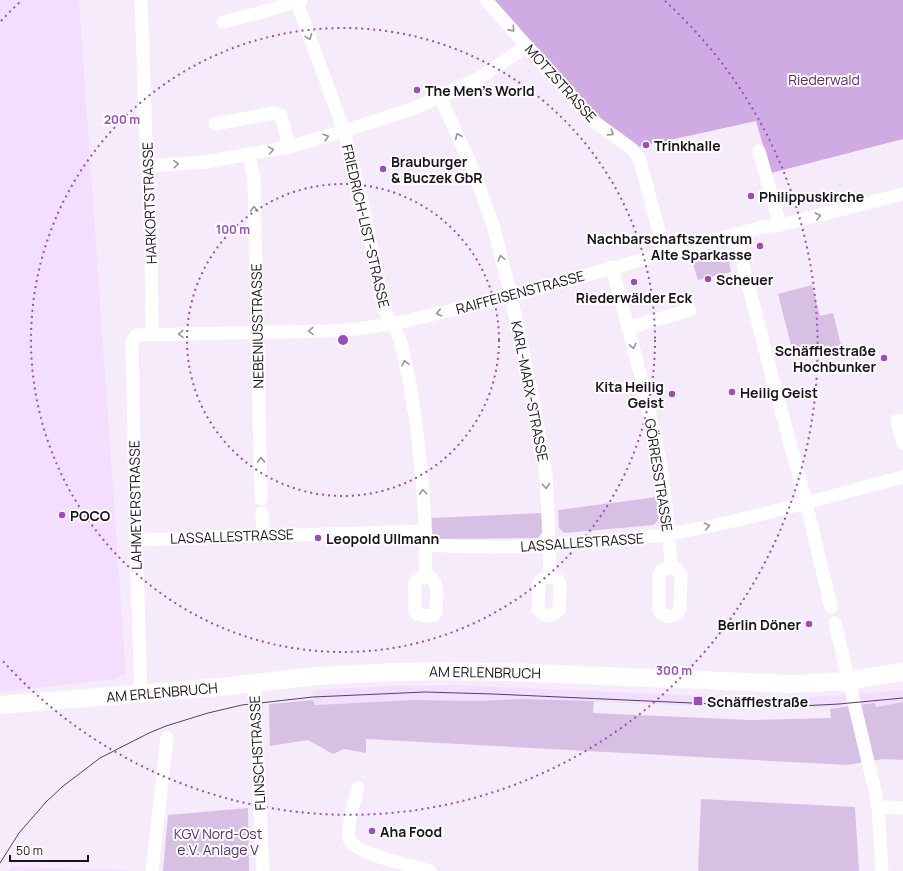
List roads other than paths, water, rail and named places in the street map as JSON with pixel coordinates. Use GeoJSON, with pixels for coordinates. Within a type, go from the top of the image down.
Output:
{"type":"FeatureCollection","features":[{"type":"Feature","properties":{"kind":"main road","name":"AM ERLENBRUCH"},"geometry":{"type":"LineString","coordinates":[[0,714],[68,700],[254,684],[355,673],[441,670],[763,684],[848,681],[903,672]]}},
{"type":"Feature","properties":{"kind":"street","name":"HARKORTSTRASSE"},"geometry":{"type":"LineString","coordinates":[[141,0],[151,241],[152,334]]}},
{"type":"Feature","properties":{"kind":"street","name":"MOTZSTRASSE"},"geometry":{"type":"LineString","coordinates":[[486,0],[592,120],[622,141],[636,153],[639,158],[665,253]]}},
{"type":"Feature","properties":{"kind":"street"},"geometry":{"type":"LineString","coordinates":[[223,22],[298,1]]}},
{"type":"Feature","properties":{"kind":"street","name":"FRIEDRICH-LIST-STRASSE"},"geometry":{"type":"LineString","coordinates":[[298,1],[344,132],[361,197],[385,311],[400,339],[409,380],[422,473],[426,576]]}},
{"type":"Feature","properties":{"kind":"street"},"geometry":{"type":"LineString","coordinates":[[147,166],[205,162],[289,147],[344,132],[412,109],[440,97],[476,80],[527,46]]}},
{"type":"Feature","properties":{"kind":"street","name":"KARL-MARX-STRASSE"},"geometry":{"type":"LineString","coordinates":[[440,97],[472,167],[493,225],[511,296],[534,404],[546,476],[550,577]]}},
{"type":"Feature","properties":{"kind":"street"},"geometry":{"type":"LineString","coordinates":[[215,124],[274,113],[281,115],[289,147]]}},
{"type":"Feature","properties":{"kind":"street"},"geometry":{"type":"LineString","coordinates":[[759,150],[780,225]]}},
{"type":"Feature","properties":{"kind":"street","name":"NEBENIUSSTRASSE"},"geometry":{"type":"LineString","coordinates":[[248,154],[254,180],[262,499]]}},
{"type":"Feature","properties":{"kind":"street","name":"RAIFFEISENSTRASSE"},"geometry":{"type":"LineString","coordinates":[[152,334],[356,329],[393,324],[511,296],[762,227],[780,225],[903,194]]}},
{"type":"Feature","properties":{"kind":"street"},"geometry":{"type":"LineString","coordinates":[[735,234],[806,502],[831,607]]}},
{"type":"Feature","properties":{"kind":"street","name":"GÖRRESSTRASSE"},"geometry":{"type":"LineString","coordinates":[[612,268],[660,462],[669,534],[671,568]]}},
{"type":"Feature","properties":{"kind":"street"},"geometry":{"type":"LineString","coordinates":[[628,328],[690,310]]}},
{"type":"Feature","properties":{"kind":"street","name":"LAHMEYERSTRASSE"},"geometry":{"type":"LineString","coordinates":[[142,693],[136,540],[132,342],[136,335],[152,334]]}},
{"type":"Feature","properties":{"kind":"street"},"geometry":{"type":"LineString","coordinates":[[903,420],[897,421],[903,444]]}},
{"type":"Feature","properties":{"kind":"street","name":"LASSALLESTRASSE"},"geometry":{"type":"LineString","coordinates":[[426,546],[549,546],[669,534],[743,519],[903,477]]}},
{"type":"Feature","properties":{"kind":"street"},"geometry":{"type":"LineString","coordinates":[[262,513],[263,535]]}},
{"type":"Feature","properties":{"kind":"street","name":"LASSALLESTRASSE"},"geometry":{"type":"LineString","coordinates":[[136,540],[425,531]]}},
{"type":"Feature","properties":{"kind":"street"},"geometry":{"type":"LineString","coordinates":[[835,623],[848,681],[870,764],[878,808],[882,871]]}},
{"type":"Feature","properties":{"kind":"street","name":"FLINSCHSTRASSE"},"geometry":{"type":"LineString","coordinates":[[254,684],[263,871]]}},
{"type":"Feature","properties":{"kind":"street"},"geometry":{"type":"LineString","coordinates":[[152,871],[167,738]]}},
{"type":"Feature","properties":{"kind":"street"},"geometry":{"type":"LineString","coordinates":[[358,788],[348,832],[349,839],[353,846],[368,853],[430,871]]}},
{"type":"Feature","properties":{"kind":"street"},"geometry":{"type":"LineString","coordinates":[[878,808],[903,808]]}},
{"type":"Feature","properties":{"kind":"tram line"},"geometry":{"type":"LineString","coordinates":[[0,863],[19,833],[46,802],[62,787],[100,758],[166,726],[208,713],[242,705],[313,697],[425,692],[780,707],[839,704],[903,698]]}},
{"type":"Feature","properties":{"kind":"place","name":"The Men's World"},"geometry":{"type":"Point","coordinates":[417,90]}},
{"type":"Feature","properties":{"kind":"place","name":"Trinkhalle"},"geometry":{"type":"Point","coordinates":[646,145]}},
{"type":"Feature","properties":{"kind":"place","name":"Brauburger & Buczek GbR"},"geometry":{"type":"Point","coordinates":[383,169]}},
{"type":"Feature","properties":{"kind":"place","name":"Philippuskirche"},"geometry":{"type":"Point","coordinates":[751,196]}},
{"type":"Feature","properties":{"kind":"place","name":"Nachbarschaftszentrum Alte Sparkasse"},"geometry":{"type":"Point","coordinates":[760,246]}},
{"type":"Feature","properties":{"kind":"place","name":"Scheuer"},"geometry":{"type":"Point","coordinates":[708,279]}},
{"type":"Feature","properties":{"kind":"place","name":"Riederwälder Eck"},"geometry":{"type":"Point","coordinates":[634,282]}},
{"type":"Feature","properties":{"kind":"place","name":"Schäfflestraße Hochbunker"},"geometry":{"type":"Point","coordinates":[884,358]}},
{"type":"Feature","properties":{"kind":"place","name":"Heilig Geist"},"geometry":{"type":"Point","coordinates":[732,392]}},
{"type":"Feature","properties":{"kind":"place","name":"Kita Heilig Geist"},"geometry":{"type":"Point","coordinates":[672,394]}},
{"type":"Feature","properties":{"kind":"place","name":"POCO"},"geometry":{"type":"Point","coordinates":[62,515]}},
{"type":"Feature","properties":{"kind":"place","name":"Leopold Ullmann"},"geometry":{"type":"Point","coordinates":[318,538]}},
{"type":"Feature","properties":{"kind":"place","name":"Berlin Döner"},"geometry":{"type":"Point","coordinates":[809,624]}},
{"type":"Feature","properties":{"kind":"place","name":"Schäfflestraße"},"geometry":{"type":"Point","coordinates":[698,701]}},
{"type":"Feature","properties":{"kind":"place","name":"Aha Food"},"geometry":{"type":"Point","coordinates":[372,831]}},
{"type":"Feature","properties":{"kind":"park label","name":"Riederwald"},"geometry":{"type":"Point","coordinates":[824,79]}},
{"type":"Feature","properties":{"kind":"park label","name":"KGV Nord-Ost e.V. Anlage V"},"geometry":{"type":"Point","coordinates":[218,842]}}]}
